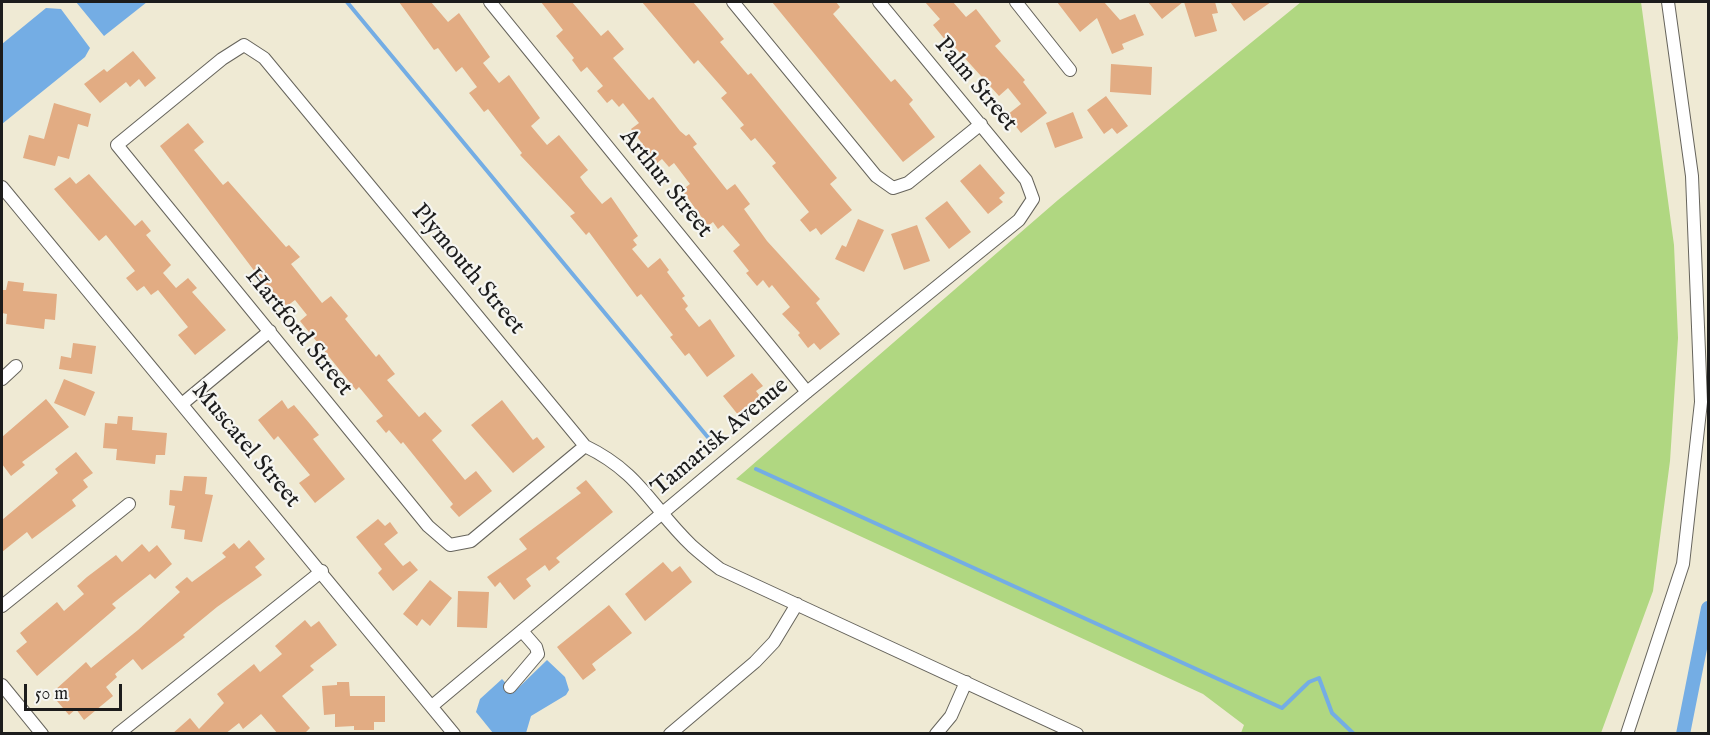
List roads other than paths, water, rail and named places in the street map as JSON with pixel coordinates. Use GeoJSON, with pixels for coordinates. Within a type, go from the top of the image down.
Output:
{"type":"FeatureCollection","features":[{"type":"Feature","properties":{"kind":"street","name":"Arthur Street"},"geometry":{"type":"LineString","coordinates":[[490,2],[807,392]]}},
{"type":"Feature","properties":{"kind":"street"},"geometry":{"type":"LineString","coordinates":[[733,2],[876,176],[893,188],[908,183],[981,124]]}},
{"type":"Feature","properties":{"kind":"street","name":"Palm Street"},"geometry":{"type":"LineString","coordinates":[[879,2],[1026,180],[1033,199]]}},
{"type":"Feature","properties":{"kind":"street"},"geometry":{"type":"LineString","coordinates":[[1016,2],[1070,70]]}},
{"type":"Feature","properties":{"kind":"street"},"geometry":{"type":"LineString","coordinates":[[1627,734],[1683,564],[1701,402],[1692,176],[1668,2]]}},
{"type":"Feature","properties":{"kind":"street","name":"Hartford Street"},"geometry":{"type":"LineString","coordinates":[[244,45],[222,59],[117,145],[428,526],[450,545],[471,541],[585,446]]}},
{"type":"Feature","properties":{"kind":"street","name":"Plymouth Street"},"geometry":{"type":"LineString","coordinates":[[244,45],[264,58],[585,446],[604,455],[633,477],[691,545],[720,569],[1077,734]]}},
{"type":"Feature","properties":{"kind":"street","name":"Muscatel Street"},"geometry":{"type":"LineString","coordinates":[[2,187],[322,571],[454,734]]}},
{"type":"Feature","properties":{"kind":"street","name":"Tamarisk Avenue"},"geometry":{"type":"LineString","coordinates":[[432,706],[807,392],[1019,220],[1033,199]]}},
{"type":"Feature","properties":{"kind":"street"},"geometry":{"type":"LineString","coordinates":[[182,404],[270,331]]}},
{"type":"Feature","properties":{"kind":"street"},"geometry":{"type":"LineString","coordinates":[[2,378],[16,366]]}},
{"type":"Feature","properties":{"kind":"street"},"geometry":{"type":"LineString","coordinates":[[2,606],[129,504]]}},
{"type":"Feature","properties":{"kind":"street"},"geometry":{"type":"LineString","coordinates":[[118,734],[322,571]]}},
{"type":"Feature","properties":{"kind":"street"},"geometry":{"type":"LineString","coordinates":[[670,734],[755,662],[774,642],[797,604]]}},
{"type":"Feature","properties":{"kind":"street"},"geometry":{"type":"LineString","coordinates":[[510,687],[538,654],[536,647],[522,631]]}},
{"type":"Feature","properties":{"kind":"street"},"geometry":{"type":"LineString","coordinates":[[936,734],[951,716],[966,682]]}},
{"type":"Feature","properties":{"kind":"street"},"geometry":{"type":"LineString","coordinates":[[2,685],[42,734]]}},
{"type":"Feature","properties":{"kind":"water"},"geometry":{"type":"Polygon","coordinates":[[[76,2],[147,2],[104,36],[76,2]]]}},
{"type":"Feature","properties":{"kind":"water"},"geometry":{"type":"Polygon","coordinates":[[[46,8],[61,9],[90,48],[85,57],[2,124],[2,44],[46,8]]]}},
{"type":"Feature","properties":{"kind":"water"},"geometry":{"type":"Polygon","coordinates":[[[547,660],[565,677],[569,690],[566,695],[531,716],[526,733],[493,733],[476,712],[480,699],[502,679],[514,692],[547,660]]]}},
{"type":"Feature","properties":{"kind":"waterway"},"geometry":{"type":"LineString","coordinates":[[347,2],[711,441]]}},
{"type":"Feature","properties":{"kind":"waterway"},"geometry":{"type":"LineString","coordinates":[[756,469],[1282,708],[1309,682],[1319,678],[1332,713],[1354,734]]}},
{"type":"Feature","properties":{"kind":"waterway"},"geometry":{"type":"LineString","coordinates":[[1683,734],[1708,608]]}}]}
